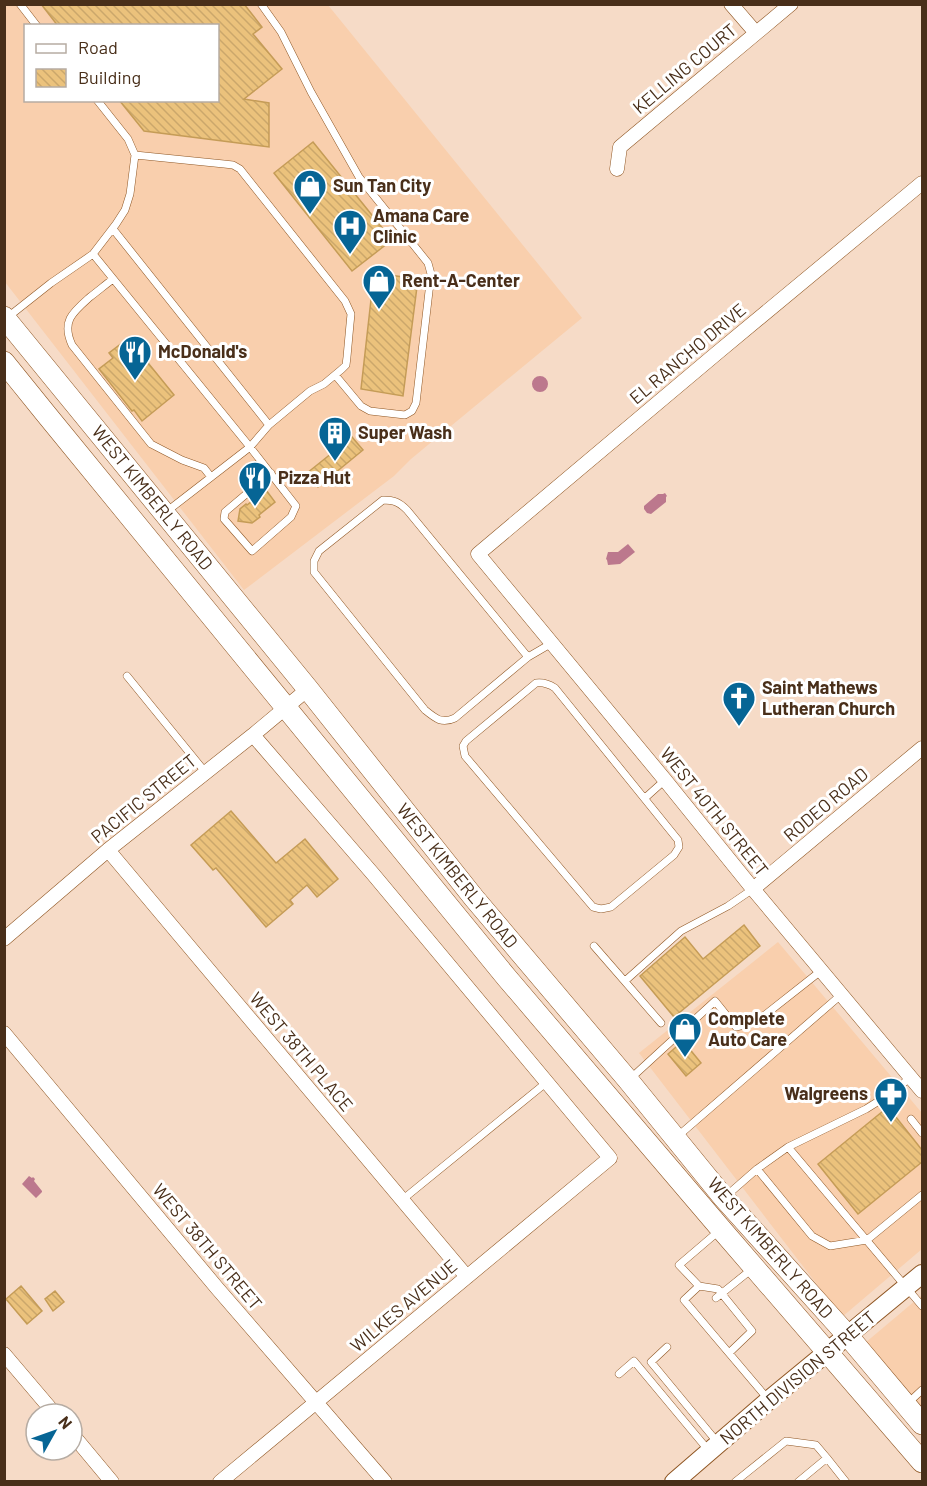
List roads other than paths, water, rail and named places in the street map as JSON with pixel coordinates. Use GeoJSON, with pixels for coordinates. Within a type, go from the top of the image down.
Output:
{"type":"FeatureCollection","features":[{"type":"Feature","properties":{"kind":"main road","name":"WEST KIMBERLY ROAD"},"geometry":{"type":"LineString","coordinates":[[5,319],[308,689],[474,898],[724,1198],[848,1336],[922,1424]]}},
{"type":"Feature","properties":{"kind":"main road","name":"WEST KIMBERLY ROAD"},"geometry":{"type":"LineString","coordinates":[[4,362],[507,978],[922,1462]]}},
{"type":"Feature","properties":{"kind":"main road","name":"NORTH DIVISION STREET"},"geometry":{"type":"LineString","coordinates":[[674,1482],[769,1400],[918,1280]]}},
{"type":"Feature","properties":{"kind":"street"},"geometry":{"type":"LineString","coordinates":[[731,4],[756,33]]}},
{"type":"Feature","properties":{"kind":"street","name":"KELLING COURT"},"geometry":{"type":"LineString","coordinates":[[617,169],[620,147],[790,4]]}},
{"type":"Feature","properties":{"kind":"street","name":"EL RANCHO DRIVE"},"geometry":{"type":"LineString","coordinates":[[478,554],[922,183]]}},
{"type":"Feature","properties":{"kind":"street","name":"WEST 40TH STREET"},"geometry":{"type":"LineString","coordinates":[[478,554],[922,1091]]}},
{"type":"Feature","properties":{"kind":"street","name":"PACIFIC STREET"},"geometry":{"type":"LineString","coordinates":[[4,939],[108,850],[308,689]]}},
{"type":"Feature","properties":{"kind":"street"},"geometry":{"type":"LineString","coordinates":[[253,735],[376,877],[547,1082]]}},
{"type":"Feature","properties":{"kind":"street","name":"RODEO ROAD"},"geometry":{"type":"LineString","coordinates":[[753,889],[922,748]]}},
{"type":"Feature","properties":{"kind":"street","name":"WEST 38TH PLACE"},"geometry":{"type":"LineString","coordinates":[[108,850],[467,1277]]}},
{"type":"Feature","properties":{"kind":"street","name":"WEST 38TH STREET"},"geometry":{"type":"LineString","coordinates":[[4,1033],[217,1288],[385,1482]]}},
{"type":"Feature","properties":{"kind":"street","name":"WILKES AVENUE"},"geometry":{"type":"LineString","coordinates":[[220,1482],[610,1158],[547,1082]]}},
{"type":"Feature","properties":{"kind":"street"},"geometry":{"type":"LineString","coordinates":[[4,1354],[45,1402]]}},
{"type":"Feature","properties":{"kind":"street"},"geometry":{"type":"LineString","coordinates":[[84,1448],[112,1482]]}},
{"type":"Feature","properties":{"kind":"lane"},"geometry":{"type":"LineString","coordinates":[[20,4],[35,24]]}},
{"type":"Feature","properties":{"kind":"lane"},"geometry":{"type":"LineString","coordinates":[[261,4],[281,32],[311,92],[359,177],[428,263],[430,274],[416,403],[412,411],[405,415],[370,411],[361,406],[336,376]]}},
{"type":"Feature","properties":{"kind":"lane"},"geometry":{"type":"LineString","coordinates":[[5,319],[93,254],[125,210],[130,194],[135,155],[128,139],[99,102]]}},
{"type":"Feature","properties":{"kind":"lane"},"geometry":{"type":"LineString","coordinates":[[135,155],[224,164],[240,168],[349,307],[351,314],[346,365],[336,376],[310,391],[268,426],[250,447],[164,513]]}},
{"type":"Feature","properties":{"kind":"lane"},"geometry":{"type":"LineString","coordinates":[[113,229],[268,426]]}},
{"type":"Feature","properties":{"kind":"lane"},"geometry":{"type":"LineString","coordinates":[[93,254],[271,473],[296,506],[291,517],[252,551],[224,519],[225,512],[271,473]]}},
{"type":"Feature","properties":{"kind":"lane"},"geometry":{"type":"LineString","coordinates":[[113,279],[75,309],[67,327],[68,337],[151,444],[204,468],[211,477]]}},
{"type":"Feature","properties":{"kind":"lane"},"geometry":{"type":"LineString","coordinates":[[528,657],[400,503],[383,500],[319,551],[314,561],[314,572],[322,583],[425,710],[439,721],[455,718],[528,657],[552,643]]}},
{"type":"Feature","properties":{"kind":"lane"},"geometry":{"type":"LineString","coordinates":[[127,676],[206,772]]}},
{"type":"Feature","properties":{"kind":"lane"},"geometry":{"type":"LineString","coordinates":[[536,683],[549,684],[555,688],[645,798],[678,840],[679,847],[674,855],[611,907],[601,909],[593,907],[472,765],[465,756],[463,746],[466,741],[536,683]]}},
{"type":"Feature","properties":{"kind":"lane"},"geometry":{"type":"LineString","coordinates":[[645,798],[665,780]]}},
{"type":"Feature","properties":{"kind":"lane"},"geometry":{"type":"LineString","coordinates":[[625,981],[681,931],[728,906],[753,889]]}},
{"type":"Feature","properties":{"kind":"lane"},"geometry":{"type":"LineString","coordinates":[[594,946],[662,1023]]}},
{"type":"Feature","properties":{"kind":"lane"},"geometry":{"type":"LineString","coordinates":[[628,1080],[715,1001],[736,1027],[756,1022],[822,970]]}},
{"type":"Feature","properties":{"kind":"lane"},"geometry":{"type":"LineString","coordinates":[[676,1138],[842,994]]}},
{"type":"Feature","properties":{"kind":"lane"},"geometry":{"type":"LineString","coordinates":[[724,1198],[757,1169],[788,1147],[866,1109],[911,1077]]}},
{"type":"Feature","properties":{"kind":"lane"},"geometry":{"type":"LineString","coordinates":[[402,1200],[547,1082]]}},
{"type":"Feature","properties":{"kind":"lane"},"geometry":{"type":"LineString","coordinates":[[890,1094],[898,1104]]}},
{"type":"Feature","properties":{"kind":"lane"},"geometry":{"type":"LineString","coordinates":[[911,1119],[922,1133]]}},
{"type":"Feature","properties":{"kind":"lane"},"geometry":{"type":"LineString","coordinates":[[788,1147],[867,1240],[918,1280],[922,1306]]}},
{"type":"Feature","properties":{"kind":"lane"},"geometry":{"type":"LineString","coordinates":[[757,1169],[812,1236],[830,1246],[867,1240],[922,1195]]}},
{"type":"Feature","properties":{"kind":"lane"},"geometry":{"type":"LineString","coordinates":[[721,1229],[679,1265],[699,1286],[718,1289],[719,1296],[752,1331],[729,1353]]}},
{"type":"Feature","properties":{"kind":"lane"},"geometry":{"type":"LineString","coordinates":[[719,1296],[754,1267]]}},
{"type":"Feature","properties":{"kind":"lane"},"geometry":{"type":"LineString","coordinates":[[699,1286],[684,1300],[769,1400]]}},
{"type":"Feature","properties":{"kind":"lane"},"geometry":{"type":"LineString","coordinates":[[697,1315],[705,1308]]}},
{"type":"Feature","properties":{"kind":"lane"},"geometry":{"type":"LineString","coordinates":[[708,1328],[716,1321]]}},
{"type":"Feature","properties":{"kind":"lane"},"geometry":{"type":"LineString","coordinates":[[667,1347],[651,1362],[714,1447]]}},
{"type":"Feature","properties":{"kind":"lane"},"geometry":{"type":"LineString","coordinates":[[619,1374],[634,1361],[714,1447]]}},
{"type":"Feature","properties":{"kind":"lane"},"geometry":{"type":"LineString","coordinates":[[907,1405],[922,1390]]}},
{"type":"Feature","properties":{"kind":"lane"},"geometry":{"type":"LineString","coordinates":[[735,1482],[786,1441],[816,1444],[846,1482]]}},
{"type":"Feature","properties":{"kind":"lane"},"geometry":{"type":"LineString","coordinates":[[798,1482],[827,1458]]}},
{"type":"Feature","properties":{"kind":"place","name":"Sun Tan City"},"geometry":{"type":"Point","coordinates":[310,215]}},
{"type":"Feature","properties":{"kind":"place","name":"Amana Care Clinic"},"geometry":{"type":"Point","coordinates":[350,255]}},
{"type":"Feature","properties":{"kind":"place","name":"Rent-A-Center"},"geometry":{"type":"Point","coordinates":[379,310]}},
{"type":"Feature","properties":{"kind":"place","name":"McDonald's"},"geometry":{"type":"Point","coordinates":[135,381]}},
{"type":"Feature","properties":{"kind":"place","name":"Super Wash"},"geometry":{"type":"Point","coordinates":[335,462]}},
{"type":"Feature","properties":{"kind":"place","name":"Pizza Hut"},"geometry":{"type":"Point","coordinates":[255,507]}},
{"type":"Feature","properties":{"kind":"place","name":"Saint Mathews Lutheran Church"},"geometry":{"type":"Point","coordinates":[739,727]}},
{"type":"Feature","properties":{"kind":"place","name":"Complete Auto Care"},"geometry":{"type":"Point","coordinates":[685,1058]}},
{"type":"Feature","properties":{"kind":"place","name":"Walgreens"},"geometry":{"type":"Point","coordinates":[891,1123]}}]}
